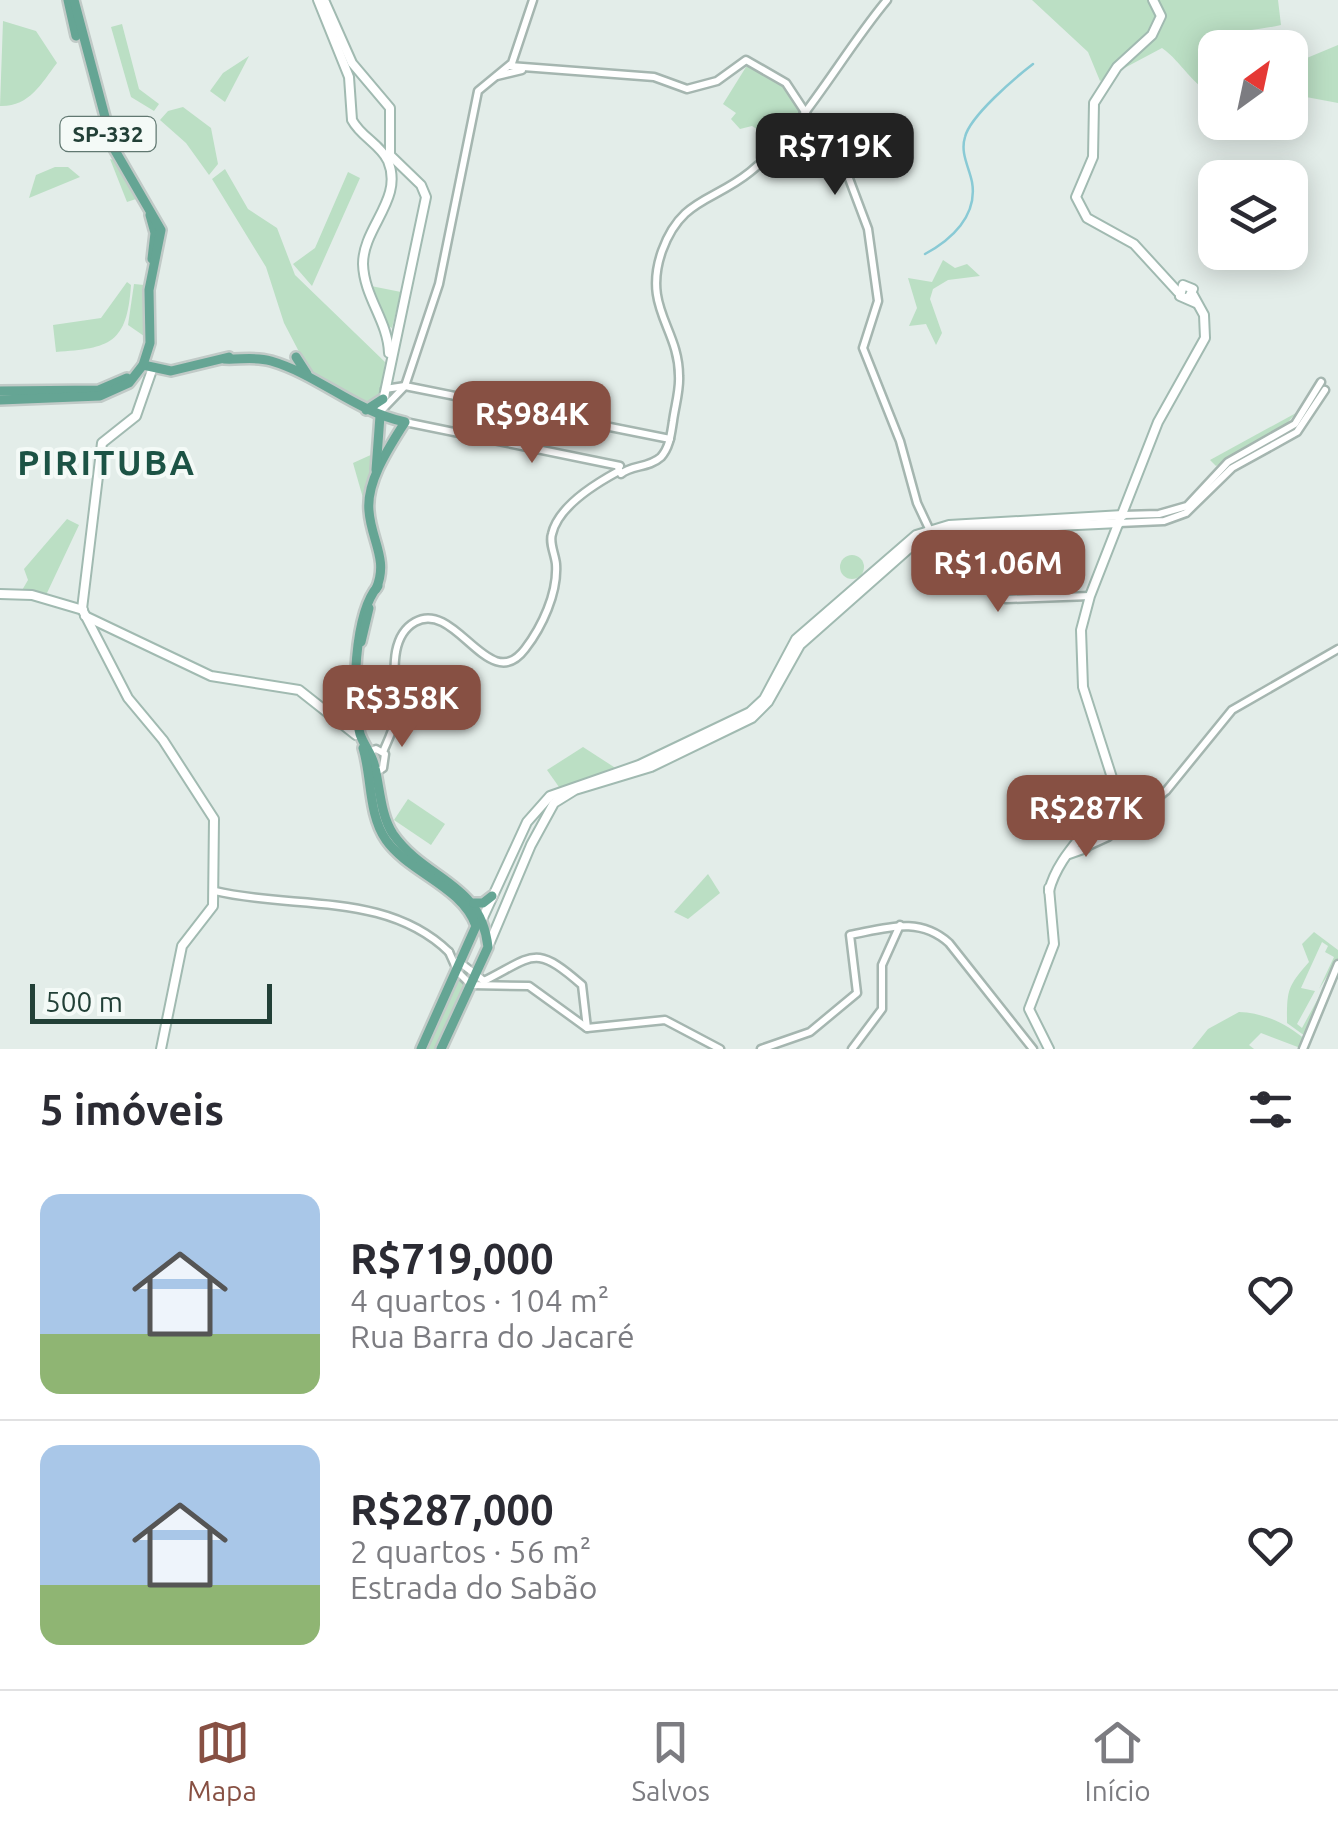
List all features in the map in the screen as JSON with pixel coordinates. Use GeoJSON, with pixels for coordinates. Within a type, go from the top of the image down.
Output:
{"type":"FeatureCollection","features":[{"type":"Feature","properties":{"kind":"main road","name":"SP-332"},"geometry":{"type":"LineString","coordinates":[[71,0],[108,146],[152,221],[155,258]]}},
{"type":"Feature","properties":{"kind":"main road"},"geometry":{"type":"LineString","coordinates":[[321,0],[352,62],[390,108],[390,156],[421,185],[426,197],[391,332],[384,403],[375,445],[376,478]]}},
{"type":"Feature","properties":{"kind":"main road"},"geometry":{"type":"LineString","coordinates":[[321,0],[349,77],[352,120],[384,155],[391,175],[389,198],[370,235],[363,260],[368,291],[391,332]]}},
{"type":"Feature","properties":{"kind":"main road"},"geometry":{"type":"LineString","coordinates":[[1049,1049],[1029,1010],[1054,944],[1051,873],[1082,842],[1114,780],[1096,737],[1079,662],[1090,596],[1158,422],[1205,338],[1201,308],[1190,297],[1189,285],[1180,289],[1134,244],[1087,218],[1076,197],[1093,157],[1094,103],[1112,73],[1159,25],[1161,16],[1152,0]]}},
{"type":"Feature","properties":{"kind":"main road"},"geometry":{"type":"LineString","coordinates":[[372,143],[383,144],[390,136]]}},
{"type":"Feature","properties":{"kind":"main road"},"geometry":{"type":"LineString","coordinates":[[391,175],[402,170]]}},
{"type":"Feature","properties":{"kind":"main road"},"geometry":{"type":"LineString","coordinates":[[155,258],[148,290],[151,336],[136,416],[102,443],[84,612],[128,698],[212,811],[215,891],[210,914],[182,946],[161,1049]]}},
{"type":"Feature","properties":{"kind":"main road"},"geometry":{"type":"LineString","coordinates":[[27,392],[108,394],[125,386],[146,365],[144,295],[155,258]]}},
{"type":"Feature","properties":{"kind":"main road"},"geometry":{"type":"LineString","coordinates":[[146,365],[164,371],[253,354],[308,374]]}},
{"type":"Feature","properties":{"kind":"main road"},"geometry":{"type":"LineString","coordinates":[[282,362],[295,356],[323,387]]}},
{"type":"Feature","properties":{"kind":"main road"},"geometry":{"type":"LineString","coordinates":[[224,359],[271,361],[364,410],[384,403]]}},
{"type":"Feature","properties":{"kind":"main road"},"geometry":{"type":"LineString","coordinates":[[2,397],[106,388],[146,365]]}},
{"type":"Feature","properties":{"kind":"main road"},"geometry":{"type":"LineString","coordinates":[[364,410],[384,403]]}},
{"type":"Feature","properties":{"kind":"main road"},"geometry":{"type":"LineString","coordinates":[[384,403],[405,422],[388,448],[368,510],[382,560],[358,649],[357,728],[396,838],[474,903],[483,916],[488,947]]}},
{"type":"Feature","properties":{"kind":"main road"},"geometry":{"type":"LineString","coordinates":[[375,445],[388,448]]}},
{"type":"Feature","properties":{"kind":"main road"},"geometry":{"type":"LineString","coordinates":[[1098,515],[1129,498]]}},
{"type":"Feature","properties":{"kind":"main road"},"geometry":{"type":"LineString","coordinates":[[421,1049],[527,822],[560,790],[639,765],[750,712],[764,699],[796,639],[910,539],[1098,515],[1121,519]]}},
{"type":"Feature","properties":{"kind":"main road"},"geometry":{"type":"LineString","coordinates":[[1064,520],[1121,519]]}},
{"type":"Feature","properties":{"kind":"main road"},"geometry":{"type":"LineString","coordinates":[[441,1049],[479,983],[480,966],[531,845],[558,799],[642,771],[752,718],[768,702],[807,638],[907,549],[935,533]]}},
{"type":"Feature","properties":{"kind":"main road"},"geometry":{"type":"LineString","coordinates":[[0,594],[32,596],[84,612],[211,676],[292,687],[357,728]]}},
{"type":"Feature","properties":{"kind":"main road"},"geometry":{"type":"LineString","coordinates":[[90,629],[100,621]]}},
{"type":"Feature","properties":{"kind":"main road"},"geometry":{"type":"LineString","coordinates":[[373,774],[377,820],[387,842],[468,910],[477,932]]}},
{"type":"Feature","properties":{"kind":"main road"},"geometry":{"type":"LineString","coordinates":[[1050,891],[1065,855],[1082,842]]}},
{"type":"Feature","properties":{"kind":"main road"},"geometry":{"type":"LineString","coordinates":[[474,903],[492,896]]}},
{"type":"Feature","properties":{"kind":"main road"},"geometry":{"type":"LineString","coordinates":[[470,946],[471,961],[480,966]]}},
{"type":"Feature","properties":{"kind":"street"},"geometry":{"type":"LineString","coordinates":[[513,68],[516,46],[534,0]]}},
{"type":"Feature","properties":{"kind":"street"},"geometry":{"type":"LineString","coordinates":[[405,422],[620,469],[645,466],[661,456],[670,438],[680,373],[655,297],[662,252],[684,213],[748,174],[806,114],[838,61],[886,0]]}},
{"type":"Feature","properties":{"kind":"street"},"geometry":{"type":"LineString","coordinates":[[384,403],[405,386],[440,278],[480,87],[513,68],[532,68],[654,77],[687,89],[717,81],[746,60],[786,84],[806,114],[836,144],[868,228],[878,301],[863,348],[925,519],[1006,599],[1090,596]]}},
{"type":"Feature","properties":{"kind":"street"},"geometry":{"type":"LineString","coordinates":[[495,76],[513,68]]}},
{"type":"Feature","properties":{"kind":"street"},"geometry":{"type":"LineString","coordinates":[[405,386],[670,438]]}},
{"type":"Feature","properties":{"kind":"street"},"geometry":{"type":"LineString","coordinates":[[384,403],[405,386]]}},
{"type":"Feature","properties":{"kind":"street"},"geometry":{"type":"LineString","coordinates":[[464,389],[473,401]]}},
{"type":"Feature","properties":{"kind":"street"},"geometry":{"type":"LineString","coordinates":[[1121,519],[1159,518],[1187,506],[1228,462],[1259,450],[1299,430],[1325,390],[1295,424],[1259,450]]}},
{"type":"Feature","properties":{"kind":"street"},"geometry":{"type":"LineString","coordinates":[[373,774],[384,768],[384,752],[394,724],[397,648],[402,634],[420,620],[436,618],[450,624],[490,660],[510,661],[520,655],[541,622],[552,592],[554,529],[588,489],[620,469]]}},
{"type":"Feature","properties":{"kind":"street"},"geometry":{"type":"LineString","coordinates":[[1082,842],[1175,782],[1232,710],[1338,649]]}},
{"type":"Feature","properties":{"kind":"street"},"geometry":{"type":"LineString","coordinates":[[367,752],[384,752]]}},
{"type":"Feature","properties":{"kind":"street"},"geometry":{"type":"LineString","coordinates":[[215,891],[296,904],[368,908],[430,936],[449,952],[460,969],[479,983],[528,986],[587,1028],[665,1020],[720,1049]]}},
{"type":"Feature","properties":{"kind":"street"},"geometry":{"type":"LineString","coordinates":[[852,1049],[882,1009],[882,965],[900,926]]}},
{"type":"Feature","properties":{"kind":"street"},"geometry":{"type":"LineString","coordinates":[[761,1049],[810,1032],[857,993],[850,935],[900,926],[923,926],[949,943],[1033,1049]]}},
{"type":"Feature","properties":{"kind":"street"},"geometry":{"type":"LineString","coordinates":[[479,983],[528,956],[541,956],[582,985],[587,1028]]}},
{"type":"Feature","properties":{"kind":"street"},"geometry":{"type":"LineString","coordinates":[[1305,1049],[1338,964]]}},
{"type":"Feature","properties":{"kind":"street"},"geometry":{"type":"LineString","coordinates":[[1305,1049],[1338,974]]}},
{"type":"Feature","properties":{"kind":"green space"},"geometry":{"type":"Polygon","coordinates":[[[1032,0],[1278,0],[1281,25],[1250,30],[1198,30],[1198,84],[1162,48],[1100,81],[1088,52],[1032,0]]]}},
{"type":"Feature","properties":{"kind":"green space"},"geometry":{"type":"Polygon","coordinates":[[[3,21],[36,31],[57,63],[27,98],[0,106],[3,21]]]}},
{"type":"Feature","properties":{"kind":"green space"},"geometry":{"type":"Polygon","coordinates":[[[122,24],[139,89],[159,104],[154,111],[131,97],[111,27],[122,24]]]}},
{"type":"Feature","properties":{"kind":"green space"},"geometry":{"type":"Polygon","coordinates":[[[1338,45],[1338,103],[1308,97],[1308,58],[1338,45]]]}},
{"type":"Feature","properties":{"kind":"green space"},"geometry":{"type":"Polygon","coordinates":[[[249,56],[225,102],[210,91],[223,73],[249,56]]]}},
{"type":"Feature","properties":{"kind":"green space"},"geometry":{"type":"Polygon","coordinates":[[[746,67],[784,83],[802,112],[775,140],[752,126],[740,129],[731,119],[736,113],[723,104],[746,67]]]}},
{"type":"Feature","properties":{"kind":"green space"},"geometry":{"type":"Polygon","coordinates":[[[183,107],[211,128],[218,164],[209,175],[186,143],[160,120],[168,111],[183,107]]]}},
{"type":"Feature","properties":{"kind":"green space"},"geometry":{"type":"Polygon","coordinates":[[[110,159],[114,160],[139,198],[127,202],[110,159]]]}},
{"type":"Feature","properties":{"kind":"green space"},"geometry":{"type":"Polygon","coordinates":[[[55,167],[68,167],[80,177],[29,198],[36,175],[55,167]]]}},
{"type":"Feature","properties":{"kind":"green space"},"geometry":{"type":"Polygon","coordinates":[[[225,169],[248,209],[277,228],[295,275],[385,362],[381,396],[369,408],[323,384],[307,367],[284,323],[266,267],[212,179],[225,169]]]}},
{"type":"Feature","properties":{"kind":"green space"},"geometry":{"type":"Polygon","coordinates":[[[348,172],[360,178],[312,286],[293,264],[315,248],[348,172]]]}},
{"type":"Feature","properties":{"kind":"green space"},"geometry":{"type":"Polygon","coordinates":[[[943,260],[955,268],[967,264],[980,276],[948,280],[933,289],[930,299],[942,333],[936,345],[926,324],[909,326],[917,308],[908,278],[932,282],[943,260]]]}},
{"type":"Feature","properties":{"kind":"green space"},"geometry":{"type":"Polygon","coordinates":[[[127,282],[131,285],[129,305],[120,331],[112,339],[90,348],[56,352],[53,325],[101,318],[127,282]]]}},
{"type":"Feature","properties":{"kind":"green space"},"geometry":{"type":"Polygon","coordinates":[[[134,284],[144,285],[144,336],[128,325],[134,284]]]}},
{"type":"Feature","properties":{"kind":"green space"},"geometry":{"type":"Polygon","coordinates":[[[371,286],[401,292],[392,328],[388,326],[371,286]]]}},
{"type":"Feature","properties":{"kind":"green space"},"geometry":{"type":"Polygon","coordinates":[[[1296,413],[1283,428],[1216,466],[1210,460],[1296,413]]]}},
{"type":"Feature","properties":{"kind":"green space"},"geometry":{"type":"Polygon","coordinates":[[[375,453],[375,476],[363,498],[353,463],[375,453]]]}},
{"type":"Feature","properties":{"kind":"green space"},"geometry":{"type":"Polygon","coordinates":[[[67,519],[79,525],[47,593],[21,592],[28,580],[24,569],[67,519]]]}},
{"type":"Feature","properties":{"kind":"green space"},"geometry":{"type":"Polygon","coordinates":[[[852,555],[864,567],[852,579],[840,567],[852,555]]]}},
{"type":"Feature","properties":{"kind":"green space"},"geometry":{"type":"Polygon","coordinates":[[[583,747],[617,769],[559,787],[547,770],[583,747]]]}},
{"type":"Feature","properties":{"kind":"green space"},"geometry":{"type":"Polygon","coordinates":[[[408,799],[445,824],[431,845],[394,820],[408,799]]]}},
{"type":"Feature","properties":{"kind":"green space"},"geometry":{"type":"Polygon","coordinates":[[[708,874],[720,893],[688,919],[674,912],[708,874]]]}},
{"type":"Feature","properties":{"kind":"green space"},"geometry":{"type":"Polygon","coordinates":[[[1314,932],[1338,950],[1338,959],[1319,989],[1334,957],[1325,952],[1328,946],[1322,942],[1301,988],[1315,991],[1297,1024],[1302,1028],[1320,995],[1305,1036],[1287,1023],[1287,1003],[1292,984],[1309,962],[1302,944],[1314,932]]]}},
{"type":"Feature","properties":{"kind":"green space"},"geometry":{"type":"Polygon","coordinates":[[[459,977],[466,982],[437,1049],[425,1049],[459,977]]]}},
{"type":"Feature","properties":{"kind":"green space"},"geometry":{"type":"Polygon","coordinates":[[[1239,1012],[1284,1025],[1307,1041],[1303,1049],[1261,1033],[1249,1045],[1254,1049],[1192,1049],[1208,1029],[1239,1012]]]}},
{"type":"Feature","properties":{"kind":"waterway"},"geometry":{"type":"LineString","coordinates":[[925,254],[953,234],[971,206],[972,182],[964,149],[969,128],[994,98],[1033,64]]}},
{"type":"Feature","properties":{"kind":"district","name":"PIRITUBA"},"geometry":{"type":"Point","coordinates":[107,463]}}]}
